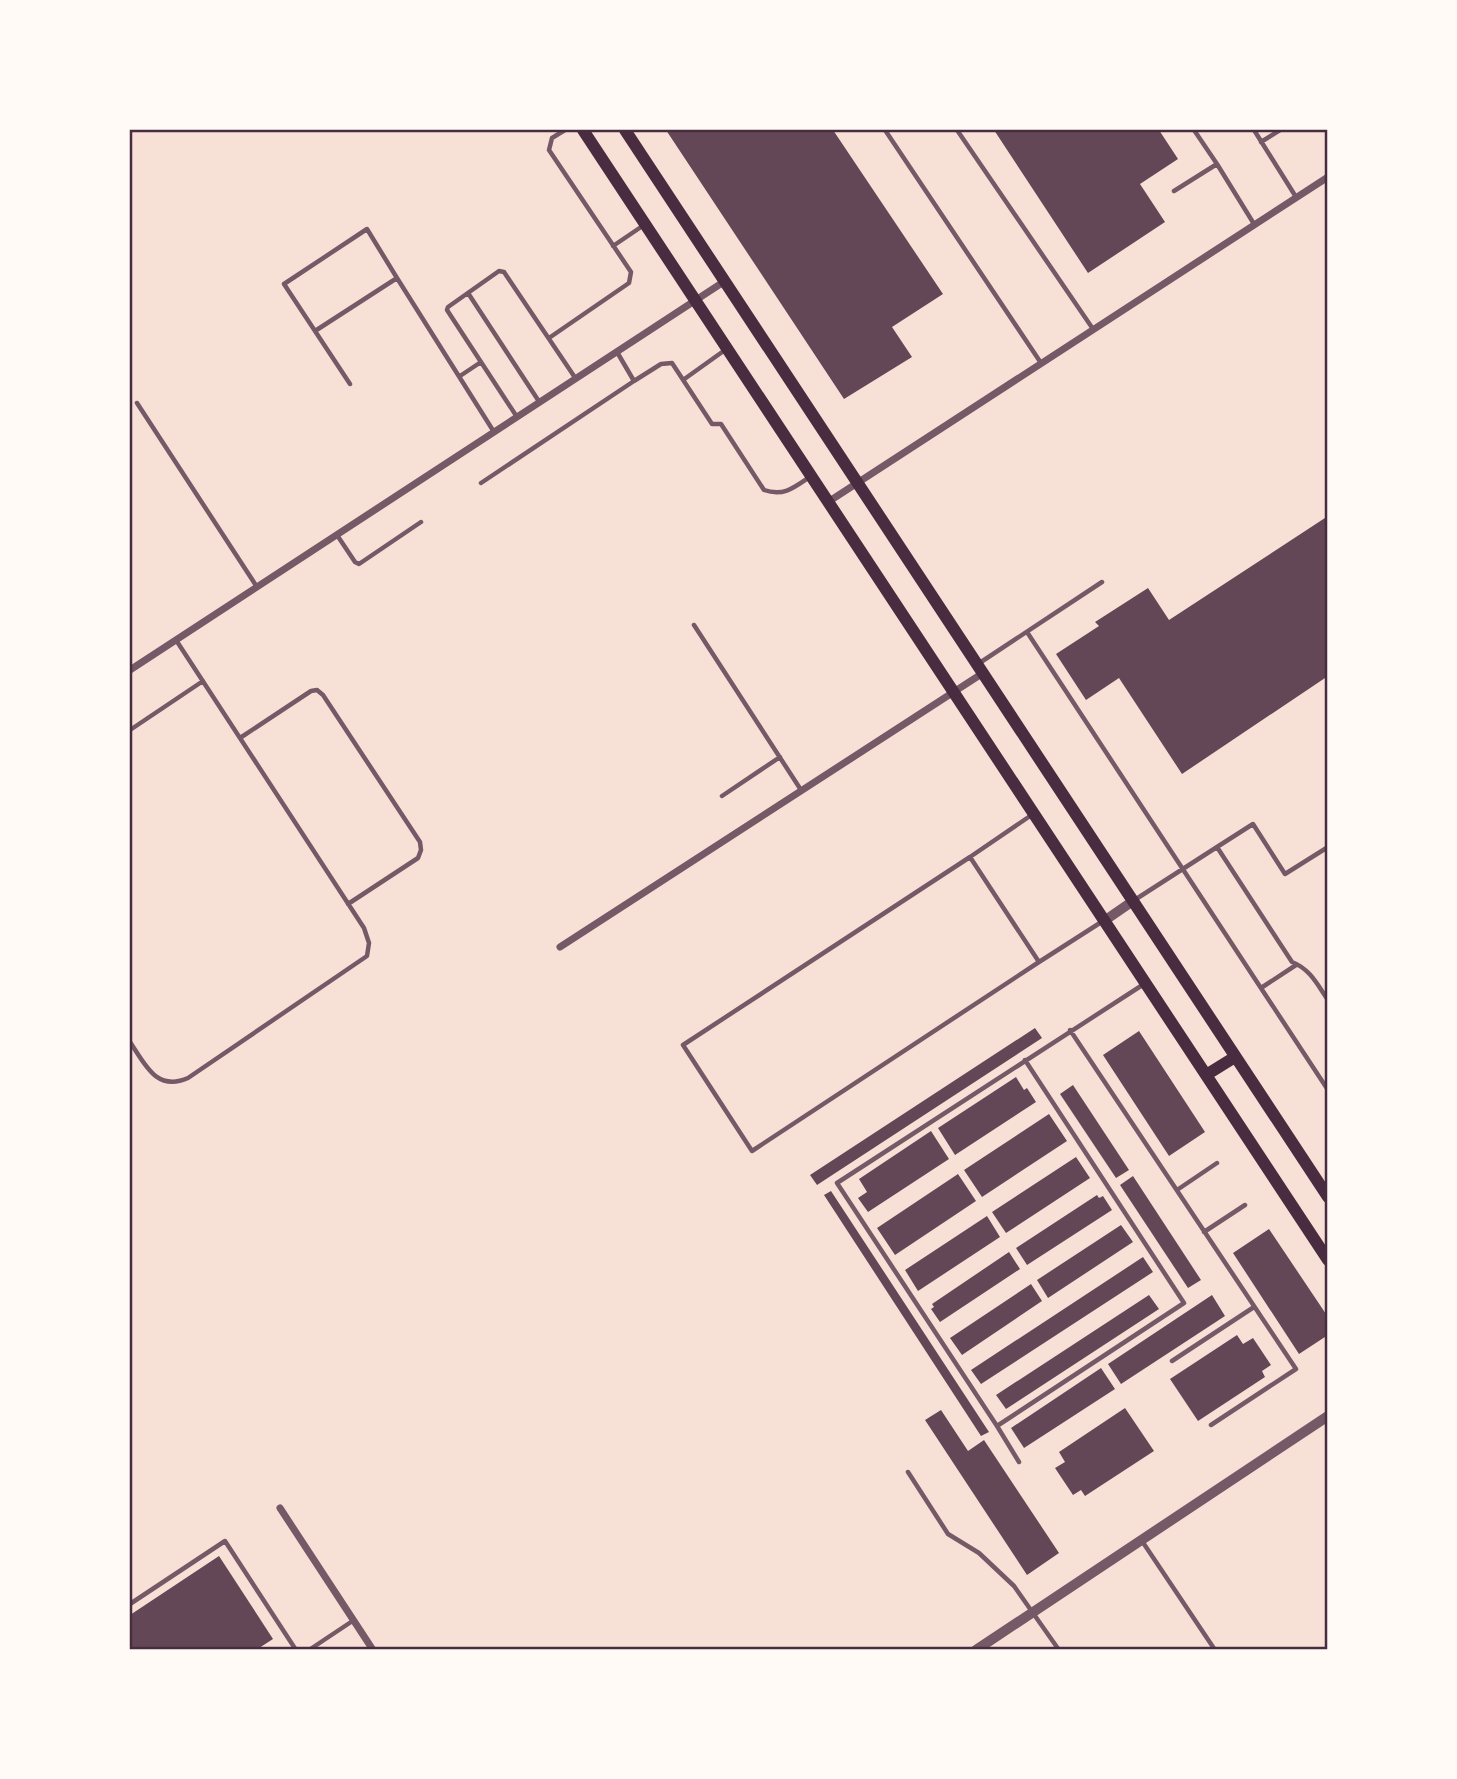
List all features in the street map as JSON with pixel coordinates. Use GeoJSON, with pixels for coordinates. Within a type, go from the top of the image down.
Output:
{"type":"FeatureCollection","features":[{"type":"Feature","properties":{"kind":"main road"},"geometry":{"type":"LineString","coordinates":[[583,130],[1328,1260]]}},
{"type":"Feature","properties":{"kind":"main road"},"geometry":{"type":"LineString","coordinates":[[625,130],[1328,1198]]}},
{"type":"Feature","properties":{"kind":"main road"},"geometry":{"type":"LineString","coordinates":[[1206,1075],[1235,1057]]}},
{"type":"Feature","properties":{"kind":"street"},"geometry":{"type":"LineString","coordinates":[[828,502],[1328,177]]}},
{"type":"Feature","properties":{"kind":"street"},"geometry":{"type":"LineString","coordinates":[[130,670],[725,281]]}},
{"type":"Feature","properties":{"kind":"street"},"geometry":{"type":"LineString","coordinates":[[560,947],[954,692],[980,669]]}},
{"type":"Feature","properties":{"kind":"street"},"geometry":{"type":"LineString","coordinates":[[1104,920],[1133,901]]}},
{"type":"Feature","properties":{"kind":"street"},"geometry":{"type":"LineString","coordinates":[[976,1650],[1328,1416]]}},
{"type":"Feature","properties":{"kind":"street"},"geometry":{"type":"LineString","coordinates":[[280,1508],[373,1650]]}},
{"type":"Feature","properties":{"kind":"lane"},"geometry":{"type":"LineString","coordinates":[[549,338],[629,283],[631,272],[549,150],[552,138],[565,130]]}},
{"type":"Feature","properties":{"kind":"lane"},"geometry":{"type":"LineString","coordinates":[[886,130],[1041,363]]}},
{"type":"Feature","properties":{"kind":"lane"},"geometry":{"type":"LineString","coordinates":[[957,130],[1093,329]]}},
{"type":"Feature","properties":{"kind":"lane"},"geometry":{"type":"LineString","coordinates":[[1194,130],[1255,225]]}},
{"type":"Feature","properties":{"kind":"lane"},"geometry":{"type":"LineString","coordinates":[[1254,130],[1297,198]]}},
{"type":"Feature","properties":{"kind":"lane"},"geometry":{"type":"LineString","coordinates":[[1261,142],[1280,130]]}},
{"type":"Feature","properties":{"kind":"lane"},"geometry":{"type":"LineString","coordinates":[[1174,191],[1217,164]]}},
{"type":"Feature","properties":{"kind":"lane"},"geometry":{"type":"LineString","coordinates":[[613,246],[646,224]]}},
{"type":"Feature","properties":{"kind":"lane"},"geometry":{"type":"LineString","coordinates":[[350,384],[285,284],[367,229],[495,433]]}},
{"type":"Feature","properties":{"kind":"lane"},"geometry":{"type":"LineString","coordinates":[[518,417],[447,310],[499,271],[504,272],[576,379]]}},
{"type":"Feature","properties":{"kind":"lane"},"geometry":{"type":"LineString","coordinates":[[315,331],[397,278]]}},
{"type":"Feature","properties":{"kind":"lane"},"geometry":{"type":"LineString","coordinates":[[468,293],[540,403]]}},
{"type":"Feature","properties":{"kind":"lane"},"geometry":{"type":"LineString","coordinates":[[683,380],[728,348]]}},
{"type":"Feature","properties":{"kind":"lane"},"geometry":{"type":"LineString","coordinates":[[617,352],[634,381]]}},
{"type":"Feature","properties":{"kind":"lane"},"geometry":{"type":"LineString","coordinates":[[460,376],[481,362]]}},
{"type":"Feature","properties":{"kind":"lane"},"geometry":{"type":"LineString","coordinates":[[481,483],[661,364],[672,363],[712,424],[721,424],[764,489],[774,493],[786,492],[811,476]]}},
{"type":"Feature","properties":{"kind":"lane"},"geometry":{"type":"LineString","coordinates":[[137,403],[257,587]]}},
{"type":"Feature","properties":{"kind":"lane"},"geometry":{"type":"LineString","coordinates":[[337,535],[359,564],[421,522]]}},
{"type":"Feature","properties":{"kind":"lane"},"geometry":{"type":"LineString","coordinates":[[980,669],[1027,632],[1102,582]]}},
{"type":"Feature","properties":{"kind":"lane"},"geometry":{"type":"LineString","coordinates":[[694,625],[801,790]]}},
{"type":"Feature","properties":{"kind":"lane"},"geometry":{"type":"LineString","coordinates":[[1027,632],[1328,1090]]}},
{"type":"Feature","properties":{"kind":"lane"},"geometry":{"type":"LineString","coordinates":[[130,1042],[149,1071],[162,1081],[175,1084],[188,1079],[367,956],[369,943],[364,928],[176,640]]}},
{"type":"Feature","properties":{"kind":"lane"},"geometry":{"type":"LineString","coordinates":[[130,730],[203,681]]}},
{"type":"Feature","properties":{"kind":"lane"},"geometry":{"type":"LineString","coordinates":[[240,738],[310,691],[317,690],[323,695],[420,842],[418,858],[348,904]]}},
{"type":"Feature","properties":{"kind":"lane"},"geometry":{"type":"LineString","coordinates":[[722,796],[780,757]]}},
{"type":"Feature","properties":{"kind":"lane"},"geometry":{"type":"LineString","coordinates":[[1034,813],[683,1045],[738,1130],[752,1151],[1104,920]]}},
{"type":"Feature","properties":{"kind":"lane"},"geometry":{"type":"LineString","coordinates":[[1133,901],[1253,824],[1286,874],[1328,847]]}},
{"type":"Feature","properties":{"kind":"lane"},"geometry":{"type":"LineString","coordinates":[[1217,847],[1292,962],[1311,975],[1328,1000]]}},
{"type":"Feature","properties":{"kind":"lane"},"geometry":{"type":"LineString","coordinates":[[970,857],[1039,962]]}},
{"type":"Feature","properties":{"kind":"lane"},"geometry":{"type":"LineString","coordinates":[[1261,988],[1297,964]]}},
{"type":"Feature","properties":{"kind":"lane"},"geometry":{"type":"LineString","coordinates":[[1019,1462],[837,1183],[1146,983]]}},
{"type":"Feature","properties":{"kind":"lane"},"geometry":{"type":"LineString","coordinates":[[1070,1030],[1296,1370],[1211,1425]]}},
{"type":"Feature","properties":{"kind":"lane"},"geometry":{"type":"LineString","coordinates":[[997,1426],[1185,1303],[1025,1060]]}},
{"type":"Feature","properties":{"kind":"lane"},"geometry":{"type":"LineString","coordinates":[[1177,1189],[1217,1163]]}},
{"type":"Feature","properties":{"kind":"lane"},"geometry":{"type":"LineString","coordinates":[[1205,1232],[1245,1205]]}},
{"type":"Feature","properties":{"kind":"lane"},"geometry":{"type":"LineString","coordinates":[[1172,1361],[1254,1307]]}},
{"type":"Feature","properties":{"kind":"lane"},"geometry":{"type":"LineString","coordinates":[[908,1472],[948,1534],[979,1553],[1014,1586],[1059,1650]]}},
{"type":"Feature","properties":{"kind":"lane"},"geometry":{"type":"LineString","coordinates":[[1141,1540],[1215,1650]]}},
{"type":"Feature","properties":{"kind":"lane"},"geometry":{"type":"LineString","coordinates":[[130,1604],[225,1541],[296,1650]]}},
{"type":"Feature","properties":{"kind":"lane"},"geometry":{"type":"LineString","coordinates":[[309,1650],[354,1620]]}},
{"type":"Feature","properties":{"kind":"building"},"geometry":{"type":"Polygon","coordinates":[[[666,130],[833,130],[943,294],[892,327],[912,357],[844,399],[666,130]]]}},
{"type":"Feature","properties":{"kind":"building"},"geometry":{"type":"Polygon","coordinates":[[[994,130],[1159,130],[1178,159],[1140,184],[1165,222],[1088,273],[994,130]]]}},
{"type":"Feature","properties":{"kind":"building"},"geometry":{"type":"Polygon","coordinates":[[[1328,516],[1328,676],[1182,774],[1119,678],[1086,700],[1056,654],[1099,626],[1095,622],[1148,588],[1169,620],[1328,516]]]}},
{"type":"Feature","properties":{"kind":"building"},"geometry":{"type":"Polygon","coordinates":[[[1035,1028],[1042,1038],[817,1185],[810,1175],[1035,1028]]]}},
{"type":"Feature","properties":{"kind":"building"},"geometry":{"type":"Polygon","coordinates":[[[1139,1031],[1205,1132],[1169,1156],[1103,1055],[1139,1031]]]}},
{"type":"Feature","properties":{"kind":"building"},"geometry":{"type":"Polygon","coordinates":[[[1016,1077],[1036,1102],[955,1155],[938,1128],[1016,1077]]]}},
{"type":"Feature","properties":{"kind":"building"},"geometry":{"type":"Polygon","coordinates":[[[1073,1085],[1129,1170],[1116,1178],[1060,1094],[1073,1085]]]}},
{"type":"Feature","properties":{"kind":"building"},"geometry":{"type":"Polygon","coordinates":[[[1049,1114],[1067,1141],[982,1197],[964,1170],[1049,1114]]]}},
{"type":"Feature","properties":{"kind":"building"},"geometry":{"type":"Polygon","coordinates":[[[931,1131],[949,1159],[868,1212],[858,1198],[867,1192],[859,1179],[931,1131]]]}},
{"type":"Feature","properties":{"kind":"building"},"geometry":{"type":"Polygon","coordinates":[[[1076,1157],[1090,1178],[1006,1233],[992,1212],[1076,1157]]]}},
{"type":"Feature","properties":{"kind":"building"},"geometry":{"type":"Polygon","coordinates":[[[958,1174],[976,1201],[895,1255],[877,1228],[958,1174]]]}},
{"type":"Feature","properties":{"kind":"building"},"geometry":{"type":"Polygon","coordinates":[[[1133,1176],[1201,1280],[1188,1288],[1120,1185],[1133,1176]]]}},
{"type":"Feature","properties":{"kind":"building"},"geometry":{"type":"Polygon","coordinates":[[[831,1191],[989,1432],[981,1436],[824,1195],[831,1191]]]}},
{"type":"Feature","properties":{"kind":"building"},"geometry":{"type":"Polygon","coordinates":[[[1097,1195],[1099,1198],[1103,1196],[1112,1210],[1027,1265],[1016,1248],[1097,1195]]]}},
{"type":"Feature","properties":{"kind":"building"},"geometry":{"type":"Polygon","coordinates":[[[987,1216],[1000,1237],[918,1291],[905,1270],[987,1216]]]}},
{"type":"Feature","properties":{"kind":"building"},"geometry":{"type":"Polygon","coordinates":[[[1121,1225],[1133,1242],[1048,1298],[1037,1280],[1121,1225]]]}},
{"type":"Feature","properties":{"kind":"building"},"geometry":{"type":"Polygon","coordinates":[[[1269,1229],[1328,1317],[1328,1335],[1299,1354],[1233,1253],[1269,1229]]]}},
{"type":"Feature","properties":{"kind":"building"},"geometry":{"type":"Polygon","coordinates":[[[1009,1252],[1020,1269],[940,1322],[931,1309],[934,1307],[932,1304],[1009,1252]]]}},
{"type":"Feature","properties":{"kind":"building"},"geometry":{"type":"Polygon","coordinates":[[[1143,1257],[1153,1272],[981,1384],[971,1370],[1143,1257]]]}},
{"type":"Feature","properties":{"kind":"building"},"geometry":{"type":"Polygon","coordinates":[[[1031,1284],[1042,1301],[962,1355],[950,1338],[1031,1284]]]}},
{"type":"Feature","properties":{"kind":"building"},"geometry":{"type":"Polygon","coordinates":[[[1149,1295],[1159,1309],[1006,1409],[996,1395],[1149,1295]]]}},
{"type":"Feature","properties":{"kind":"building"},"geometry":{"type":"Polygon","coordinates":[[[1212,1295],[1225,1316],[1121,1384],[1108,1364],[1212,1295]]]}},
{"type":"Feature","properties":{"kind":"building"},"geometry":{"type":"Polygon","coordinates":[[[1237,1335],[1243,1344],[1253,1338],[1271,1365],[1262,1371],[1265,1377],[1198,1421],[1170,1379],[1237,1335]]]}},
{"type":"Feature","properties":{"kind":"building"},"geometry":{"type":"Polygon","coordinates":[[[1101,1368],[1115,1389],[1024,1448],[1011,1428],[1101,1368]]]}},
{"type":"Feature","properties":{"kind":"building"},"geometry":{"type":"Polygon","coordinates":[[[1125,1408],[1154,1451],[1085,1496],[1081,1490],[1073,1495],[1055,1468],[1065,1462],[1059,1452],[1125,1408]]]}},
{"type":"Feature","properties":{"kind":"building"},"geometry":{"type":"Polygon","coordinates":[[[941,1410],[968,1451],[984,1440],[1059,1553],[1027,1575],[925,1420],[941,1410]]]}},
{"type":"Feature","properties":{"kind":"building"},"geometry":{"type":"Polygon","coordinates":[[[219,1556],[273,1639],[256,1650],[130,1650],[130,1615],[219,1556]]]}}]}
